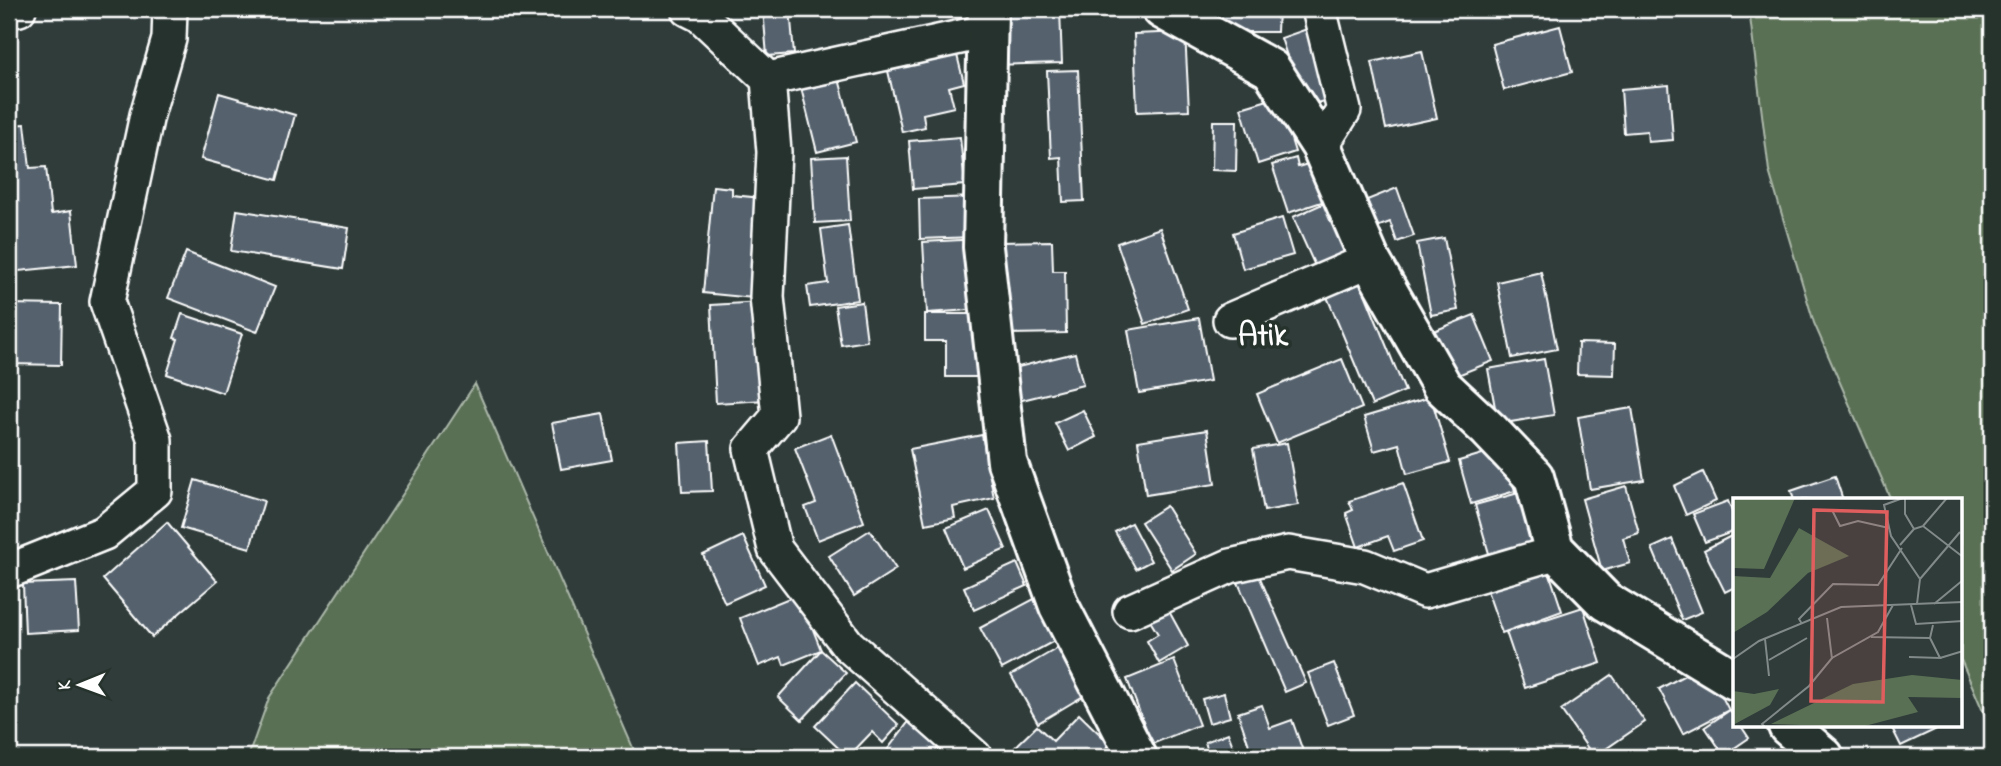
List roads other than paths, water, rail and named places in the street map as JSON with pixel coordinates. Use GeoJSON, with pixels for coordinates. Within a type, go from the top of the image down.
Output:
{"type":"FeatureCollection","features":[{"type":"Feature","properties":{"kind":"street"},"geometry":{"type":"LineString","coordinates":[[9,11],[19,9]]}},
{"type":"Feature","properties":{"kind":"street"},"geometry":{"type":"LineString","coordinates":[[9,571],[104,533],[155,491],[155,440],[107,302],[147,116],[169,38],[170,9]]}},
{"type":"Feature","properties":{"kind":"street"},"geometry":{"type":"LineString","coordinates":[[688,9],[700,15],[768,79],[774,152],[767,297],[779,416],[751,449],[775,549],[848,645],[975,757]]}},
{"type":"Feature","properties":{"kind":"street"},"geometry":{"type":"LineString","coordinates":[[1162,9],[1270,69],[1321,146],[1370,260],[1442,386],[1534,477],[1558,552],[1605,601],[1733,679]]}},
{"type":"Feature","properties":{"kind":"street"},"geometry":{"type":"LineString","coordinates":[[1319,9],[1343,110],[1321,146]]}},
{"type":"Feature","properties":{"kind":"street"},"geometry":{"type":"LineString","coordinates":[[768,79],[988,20],[983,247],[1007,462],[1059,606],[1137,757]]}},
{"type":"Feature","properties":{"kind":"street"},"geometry":{"type":"LineString","coordinates":[[1230,320],[1370,260]]}},
{"type":"Feature","properties":{"kind":"street"},"geometry":{"type":"LineString","coordinates":[[1130,611],[1230,566],[1287,554],[1365,565],[1425,591],[1558,552]]}},
{"type":"Feature","properties":{"kind":"street"},"geometry":{"type":"LineString","coordinates":[[1790,728],[1824,757]]}},
{"type":"Feature","properties":{"kind":"district","name":"Atik"},"geometry":{"type":"Point","coordinates":[1263,334]}}]}
